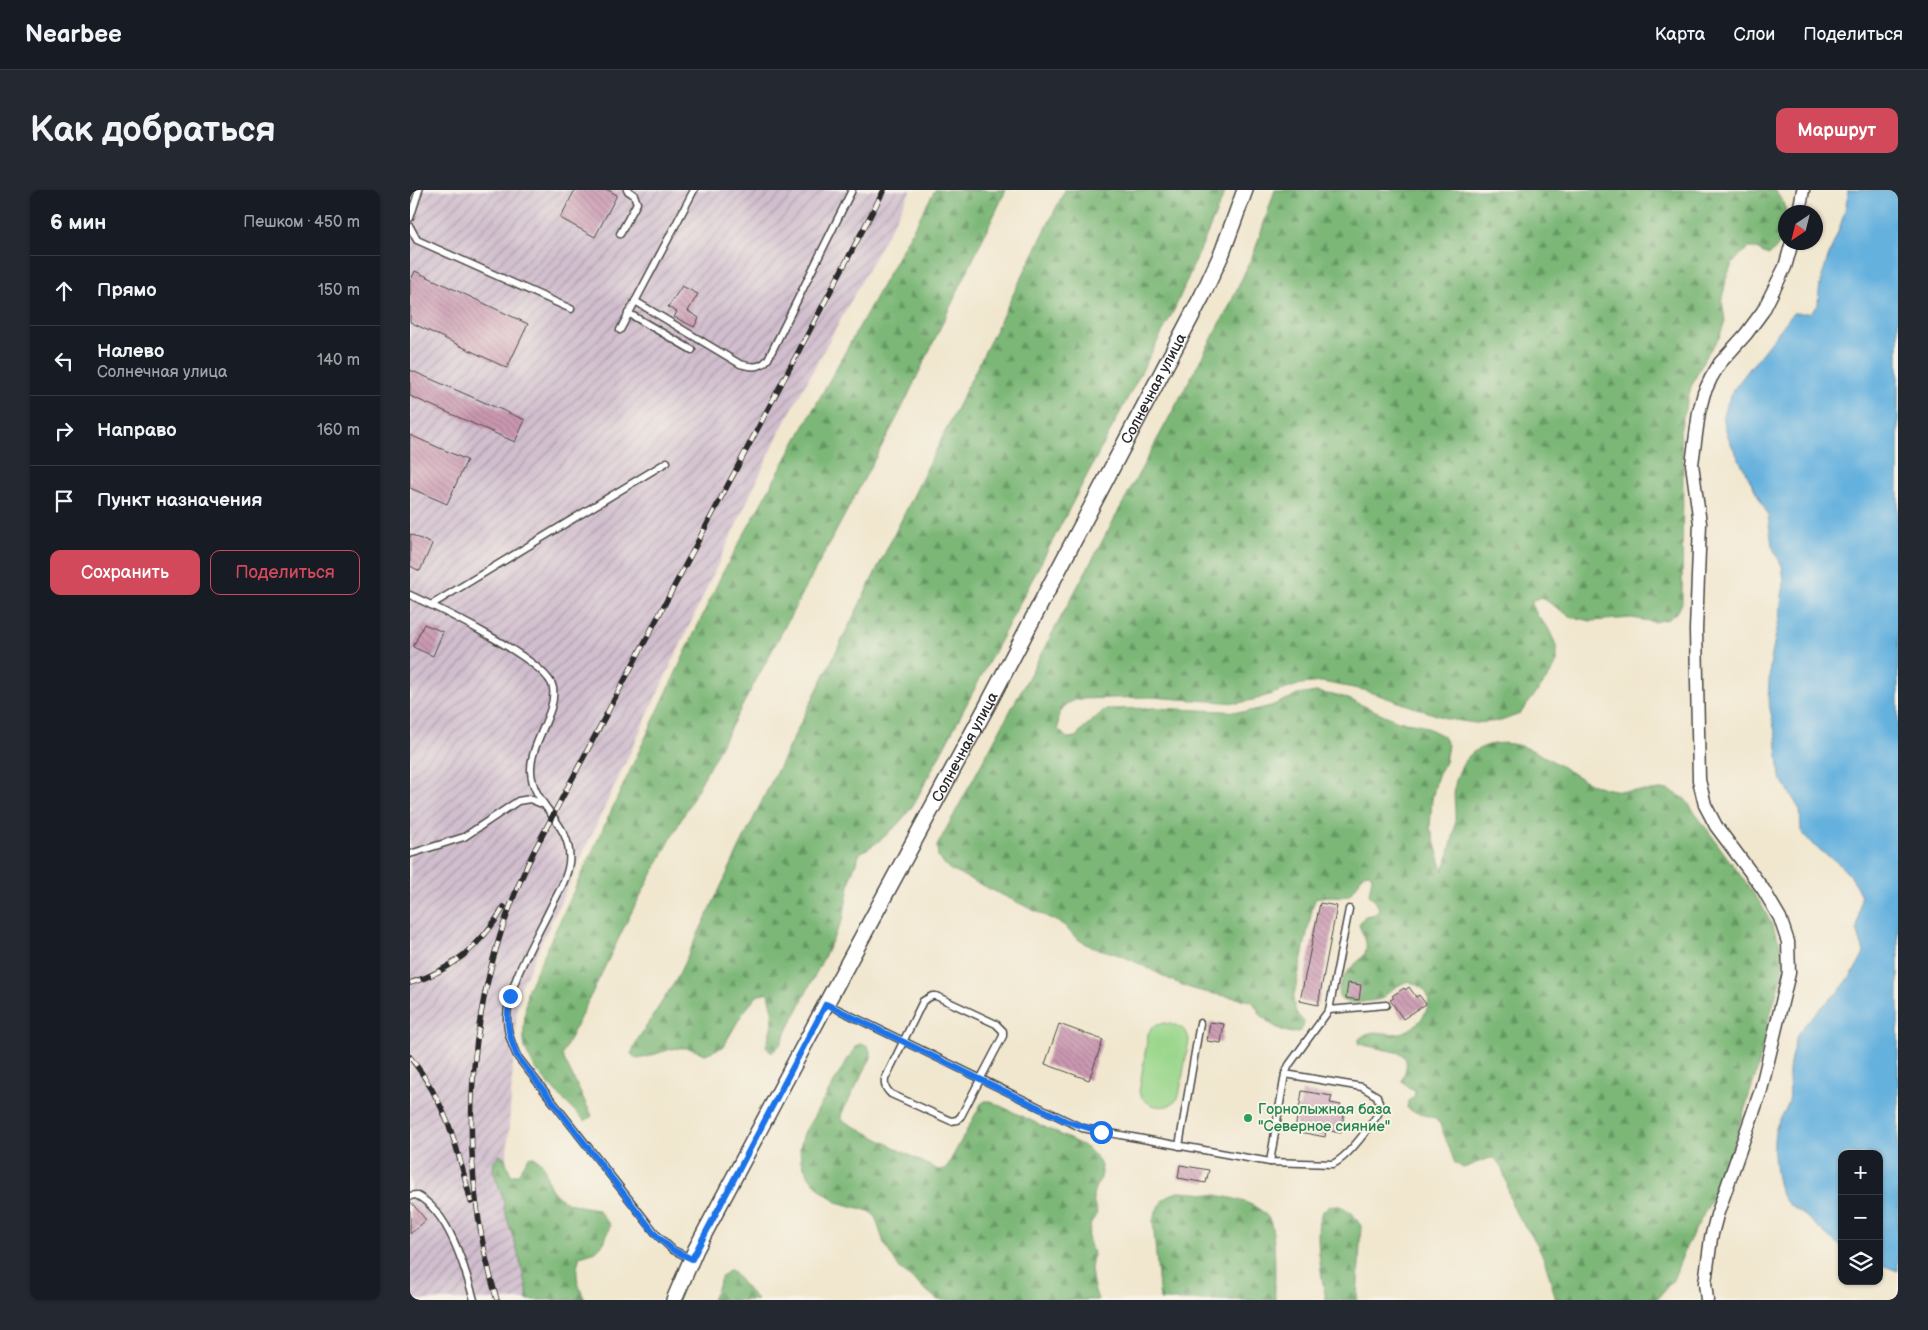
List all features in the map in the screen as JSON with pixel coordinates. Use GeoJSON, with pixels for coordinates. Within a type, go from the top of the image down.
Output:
{"type":"FeatureCollection","features":[{"type":"Feature","properties":{"kind":"street","name":"Солнечная улица"},"geometry":{"type":"LineString","coordinates":[[674,1300],[692,1259],[826,1004],[987,706],[1202,296],[1222,253],[1245,190]]}},
{"type":"Feature","properties":{"kind":"street"},"geometry":{"type":"LineString","coordinates":[[1800,205],[1803,190]]}},
{"type":"Feature","properties":{"kind":"street"},"geometry":{"type":"LineString","coordinates":[[1707,1300],[1705,1282],[1711,1238],[1717,1215],[1760,1090],[1789,973],[1788,942],[1780,918],[1763,889],[1716,826],[1705,804],[1699,780],[1696,630],[1700,522],[1692,464],[1699,412],[1704,393],[1720,363],[1764,311],[1785,266],[1790,250]]}},
{"type":"Feature","properties":{"kind":"lane"},"geometry":{"type":"LineString","coordinates":[[410,218],[419,190]]}},
{"type":"Feature","properties":{"kind":"lane"},"geometry":{"type":"LineString","coordinates":[[620,234],[637,203],[634,195],[627,190]]}},
{"type":"Feature","properties":{"kind":"lane"},"geometry":{"type":"LineString","coordinates":[[620,330],[694,190]]}},
{"type":"Feature","properties":{"kind":"lane"},"geometry":{"type":"LineString","coordinates":[[635,301],[740,364],[750,367],[764,364],[852,190]]}},
{"type":"Feature","properties":{"kind":"lane"},"geometry":{"type":"LineString","coordinates":[[410,227],[417,240],[570,309]]}},
{"type":"Feature","properties":{"kind":"lane"},"geometry":{"type":"LineString","coordinates":[[628,313],[692,350]]}},
{"type":"Feature","properties":{"kind":"lane"},"geometry":{"type":"LineString","coordinates":[[431,604],[667,462]]}},
{"type":"Feature","properties":{"kind":"lane"},"geometry":{"type":"LineString","coordinates":[[410,595],[431,604],[525,657],[548,677],[554,687],[553,699],[535,746],[531,766],[533,784],[566,838],[569,862],[562,887],[510,996],[506,1022],[509,1038],[517,1056],[656,1235],[673,1250],[692,1259]]}},
{"type":"Feature","properties":{"kind":"lane"},"geometry":{"type":"LineString","coordinates":[[410,854],[464,837],[518,801],[536,800],[547,808]]}},
{"type":"Feature","properties":{"kind":"lane"},"geometry":{"type":"LineString","coordinates":[[1270,1162],[1285,1074],[1329,1010],[1348,909]]}},
{"type":"Feature","properties":{"kind":"lane"},"geometry":{"type":"LineString","coordinates":[[932,996],[936,996],[996,1024],[1003,1031],[1003,1036],[961,1116],[957,1120],[951,1121],[947,1121],[886,1090],[885,1079],[903,1041],[923,1001],[932,996]]}},
{"type":"Feature","properties":{"kind":"lane"},"geometry":{"type":"LineString","coordinates":[[826,1004],[1082,1128],[1270,1162],[1333,1164],[1347,1154],[1376,1117],[1380,1109],[1377,1096],[1362,1087],[1285,1074]]}},
{"type":"Feature","properties":{"kind":"lane"},"geometry":{"type":"LineString","coordinates":[[1329,1010],[1386,1005]]}},
{"type":"Feature","properties":{"kind":"lane"},"geometry":{"type":"LineString","coordinates":[[1179,1146],[1200,1023]]}},
{"type":"Feature","properties":{"kind":"lane"},"geometry":{"type":"LineString","coordinates":[[410,1196],[416,1195],[424,1200],[449,1231],[461,1257],[474,1300]]}},
{"type":"Feature","properties":{"kind":"shaded area"},"geometry":{"type":"Polygon","coordinates":[[[410,190],[911,190],[780,431],[518,993],[505,1184],[534,1300],[410,1300],[410,190]]]}},
{"type":"Feature","properties":{"kind":"green space"},"geometry":{"type":"Polygon","coordinates":[[[935,190],[1006,190],[900,412],[631,913],[562,1055],[592,1116],[585,1121],[548,1084],[526,1052],[524,1023],[527,991],[722,574],[935,190]]]}},
{"type":"Feature","properties":{"kind":"green space"},"geometry":{"type":"Polygon","coordinates":[[[1065,190],[1226,190],[1175,308],[914,804],[890,832],[877,843],[860,853],[851,875],[843,919],[780,1045],[772,1053],[766,1046],[772,1019],[770,999],[767,992],[757,996],[742,1014],[723,1047],[705,1054],[687,1048],[680,1048],[637,1059],[631,1054],[638,1039],[676,980],[760,805],[1065,190]]]}},
{"type":"Feature","properties":{"kind":"green space"},"geometry":{"type":"Polygon","coordinates":[[[1275,190],[1775,190],[1784,205],[1778,205],[1778,246],[1773,252],[1768,255],[1754,248],[1749,248],[1732,264],[1726,279],[1722,301],[1725,321],[1719,338],[1705,357],[1691,387],[1680,432],[1683,461],[1682,603],[1678,611],[1668,619],[1654,622],[1632,618],[1591,621],[1571,617],[1541,597],[1531,601],[1537,615],[1548,628],[1557,647],[1557,662],[1550,675],[1520,714],[1501,721],[1475,723],[1448,719],[1364,690],[1322,682],[1301,684],[1239,703],[1150,697],[1078,699],[1066,704],[1059,714],[1058,729],[1067,738],[1076,737],[1082,729],[1106,709],[1154,708],[1246,712],[1271,706],[1297,695],[1316,692],[1344,697],[1398,721],[1419,724],[1442,735],[1448,745],[1445,762],[1437,778],[1432,799],[1430,827],[1443,871],[1455,828],[1454,795],[1458,775],[1469,756],[1489,745],[1505,743],[1534,751],[1576,776],[1604,788],[1626,791],[1668,790],[1685,799],[1761,904],[1776,933],[1781,947],[1783,962],[1781,978],[1768,1022],[1758,1068],[1721,1182],[1686,1247],[1673,1280],[1656,1300],[1556,1300],[1542,1254],[1515,1211],[1502,1168],[1494,1158],[1463,1168],[1455,1163],[1440,1124],[1434,1118],[1407,1108],[1408,1101],[1414,1097],[1415,1090],[1408,1087],[1402,1081],[1406,1066],[1403,1056],[1400,1053],[1359,1044],[1359,1039],[1370,1033],[1391,1034],[1403,1032],[1413,1027],[1426,1011],[1429,1000],[1424,990],[1408,981],[1395,987],[1384,998],[1378,1000],[1350,1003],[1340,999],[1338,994],[1342,981],[1347,972],[1365,953],[1366,943],[1359,924],[1365,916],[1376,914],[1379,909],[1375,900],[1369,895],[1372,877],[1370,873],[1363,874],[1352,892],[1348,895],[1316,898],[1293,1000],[1296,1013],[1304,1022],[1302,1029],[1293,1033],[1279,1029],[1267,1021],[1251,1001],[1187,987],[1118,954],[1086,944],[1079,940],[1064,925],[949,869],[938,857],[937,846],[1228,309],[1255,250],[1275,190]]]}},
{"type":"Feature","properties":{"kind":"green space"},"geometry":{"type":"Polygon","coordinates":[[[1162,1023],[1175,1025],[1182,1029],[1189,1040],[1179,1096],[1170,1105],[1158,1106],[1147,1102],[1139,1092],[1148,1034],[1152,1027],[1162,1023]]]}},
{"type":"Feature","properties":{"kind":"green space"},"geometry":{"type":"Polygon","coordinates":[[[859,1044],[868,1046],[871,1058],[841,1115],[842,1120],[938,1170],[944,1169],[948,1165],[981,1104],[985,1101],[990,1101],[1082,1145],[1097,1158],[1102,1173],[1093,1194],[1097,1213],[1091,1223],[1088,1237],[1093,1254],[1091,1269],[1093,1284],[1098,1300],[938,1300],[899,1268],[884,1243],[875,1216],[869,1211],[837,1202],[822,1191],[810,1178],[801,1161],[800,1148],[804,1133],[855,1047],[859,1044]]]}},
{"type":"Feature","properties":{"kind":"green space"},"geometry":{"type":"Polygon","coordinates":[[[499,1155],[504,1157],[511,1175],[519,1173],[530,1156],[536,1158],[541,1162],[550,1186],[557,1196],[573,1204],[597,1209],[610,1225],[604,1243],[596,1251],[580,1256],[577,1278],[585,1300],[527,1300],[527,1289],[517,1250],[504,1208],[503,1197],[493,1171],[494,1161],[499,1155]]]}},
{"type":"Feature","properties":{"kind":"green space"},"geometry":{"type":"Polygon","coordinates":[[[1173,1193],[1227,1197],[1252,1205],[1262,1211],[1272,1226],[1275,1300],[1160,1300],[1153,1221],[1161,1202],[1173,1193]]]}},
{"type":"Feature","properties":{"kind":"green space"},"geometry":{"type":"Polygon","coordinates":[[[1339,1205],[1352,1213],[1361,1226],[1357,1300],[1326,1300],[1319,1253],[1318,1227],[1324,1210],[1331,1206],[1339,1205]]]}},
{"type":"Feature","properties":{"kind":"green space"},"geometry":{"type":"Polygon","coordinates":[[[730,1269],[757,1300],[712,1300],[722,1276],[730,1269]]]}},
{"type":"Feature","properties":{"kind":"water"},"geometry":{"type":"Polygon","coordinates":[[[1848,190],[1898,190],[1898,1271],[1883,1265],[1883,1150],[1838,1150],[1838,1244],[1786,1202],[1777,1180],[1774,1162],[1775,1135],[1777,1124],[1789,1101],[1789,1070],[1795,1041],[1807,1022],[1844,985],[1864,952],[1857,930],[1861,896],[1852,878],[1838,863],[1813,845],[1801,831],[1800,810],[1780,777],[1776,737],[1768,699],[1770,665],[1784,581],[1782,566],[1772,546],[1768,515],[1730,442],[1723,414],[1733,390],[1793,313],[1810,313],[1818,305],[1822,275],[1846,205],[1848,190]]]}},
{"type":"Feature","properties":{"kind":"building"},"geometry":{"type":"Polygon","coordinates":[[[575,190],[608,190],[617,195],[595,237],[560,218],[575,190]]]}},
{"type":"Feature","properties":{"kind":"building"},"geometry":{"type":"Polygon","coordinates":[[[415,271],[528,324],[507,368],[410,322],[410,282],[415,271]]]}},
{"type":"Feature","properties":{"kind":"building"},"geometry":{"type":"Polygon","coordinates":[[[682,286],[698,294],[688,311],[699,318],[694,327],[674,317],[677,312],[668,307],[682,286]]]}},
{"type":"Feature","properties":{"kind":"building"},"geometry":{"type":"Polygon","coordinates":[[[410,370],[525,420],[515,442],[410,396],[410,370]]]}},
{"type":"Feature","properties":{"kind":"building"},"geometry":{"type":"Polygon","coordinates":[[[410,435],[467,460],[447,504],[410,488],[410,435]]]}},
{"type":"Feature","properties":{"kind":"building"},"geometry":{"type":"Polygon","coordinates":[[[410,534],[432,544],[420,571],[410,566],[410,534]]]}},
{"type":"Feature","properties":{"kind":"building"},"geometry":{"type":"Polygon","coordinates":[[[424,624],[443,632],[433,656],[413,647],[424,624]]]}},
{"type":"Feature","properties":{"kind":"building"},"geometry":{"type":"Polygon","coordinates":[[[1320,903],[1337,906],[1318,1005],[1300,1001],[1320,903]]]}},
{"type":"Feature","properties":{"kind":"building"},"geometry":{"type":"Polygon","coordinates":[[[1348,983],[1361,985],[1359,1000],[1346,998],[1348,983]]]}},
{"type":"Feature","properties":{"kind":"building"},"geometry":{"type":"Polygon","coordinates":[[[1409,987],[1416,997],[1419,995],[1426,1004],[1403,1019],[1390,1000],[1394,998],[1392,996],[1409,987]]]}},
{"type":"Feature","properties":{"kind":"building"},"geometry":{"type":"Polygon","coordinates":[[[1210,1022],[1224,1024],[1221,1043],[1207,1041],[1210,1022]]]}},
{"type":"Feature","properties":{"kind":"building"},"geometry":{"type":"Polygon","coordinates":[[[1059,1024],[1103,1040],[1089,1080],[1045,1064],[1059,1024]]]}},
{"type":"Feature","properties":{"kind":"building"},"geometry":{"type":"Polygon","coordinates":[[[1302,1091],[1332,1096],[1330,1103],[1341,1105],[1339,1114],[1344,1115],[1341,1133],[1326,1130],[1325,1137],[1295,1131],[1297,1117],[1293,1114],[1300,1105],[1302,1091]]]}},
{"type":"Feature","properties":{"kind":"building"},"geometry":{"type":"Polygon","coordinates":[[[1180,1165],[1209,1170],[1206,1183],[1178,1178],[1180,1165]]]}},
{"type":"Feature","properties":{"kind":"building"},"geometry":{"type":"Polygon","coordinates":[[[410,1201],[426,1220],[410,1234],[410,1201]]]}},
{"type":"Feature","properties":{"kind":"railway"},"geometry":{"type":"LineString","coordinates":[[497,1300],[483,1244],[475,1187],[471,1130],[473,1072],[481,1015],[493,959],[511,904],[534,851],[884,190]]}},
{"type":"Feature","properties":{"kind":"railway"},"geometry":{"type":"LineString","coordinates":[[410,983],[439,971],[464,954],[486,933],[504,907]]}},
{"type":"Feature","properties":{"kind":"railway"},"geometry":{"type":"LineString","coordinates":[[410,1057],[423,1074],[442,1109],[461,1162],[471,1202]]}},
{"type":"Feature","properties":{"kind":"place","name":"Горнолыжная база \"Северное сияние\""},"geometry":{"type":"Point","coordinates":[1248,1118]}},
{"type":"Feature","properties":{"kind":"route"},"geometry":{"type":"LineString","coordinates":[[510,996],[506,1022],[509,1038],[517,1056],[656,1235],[673,1250],[692,1259],[826,1004],[1066,1121],[1082,1128],[1101,1132]]}}]}
